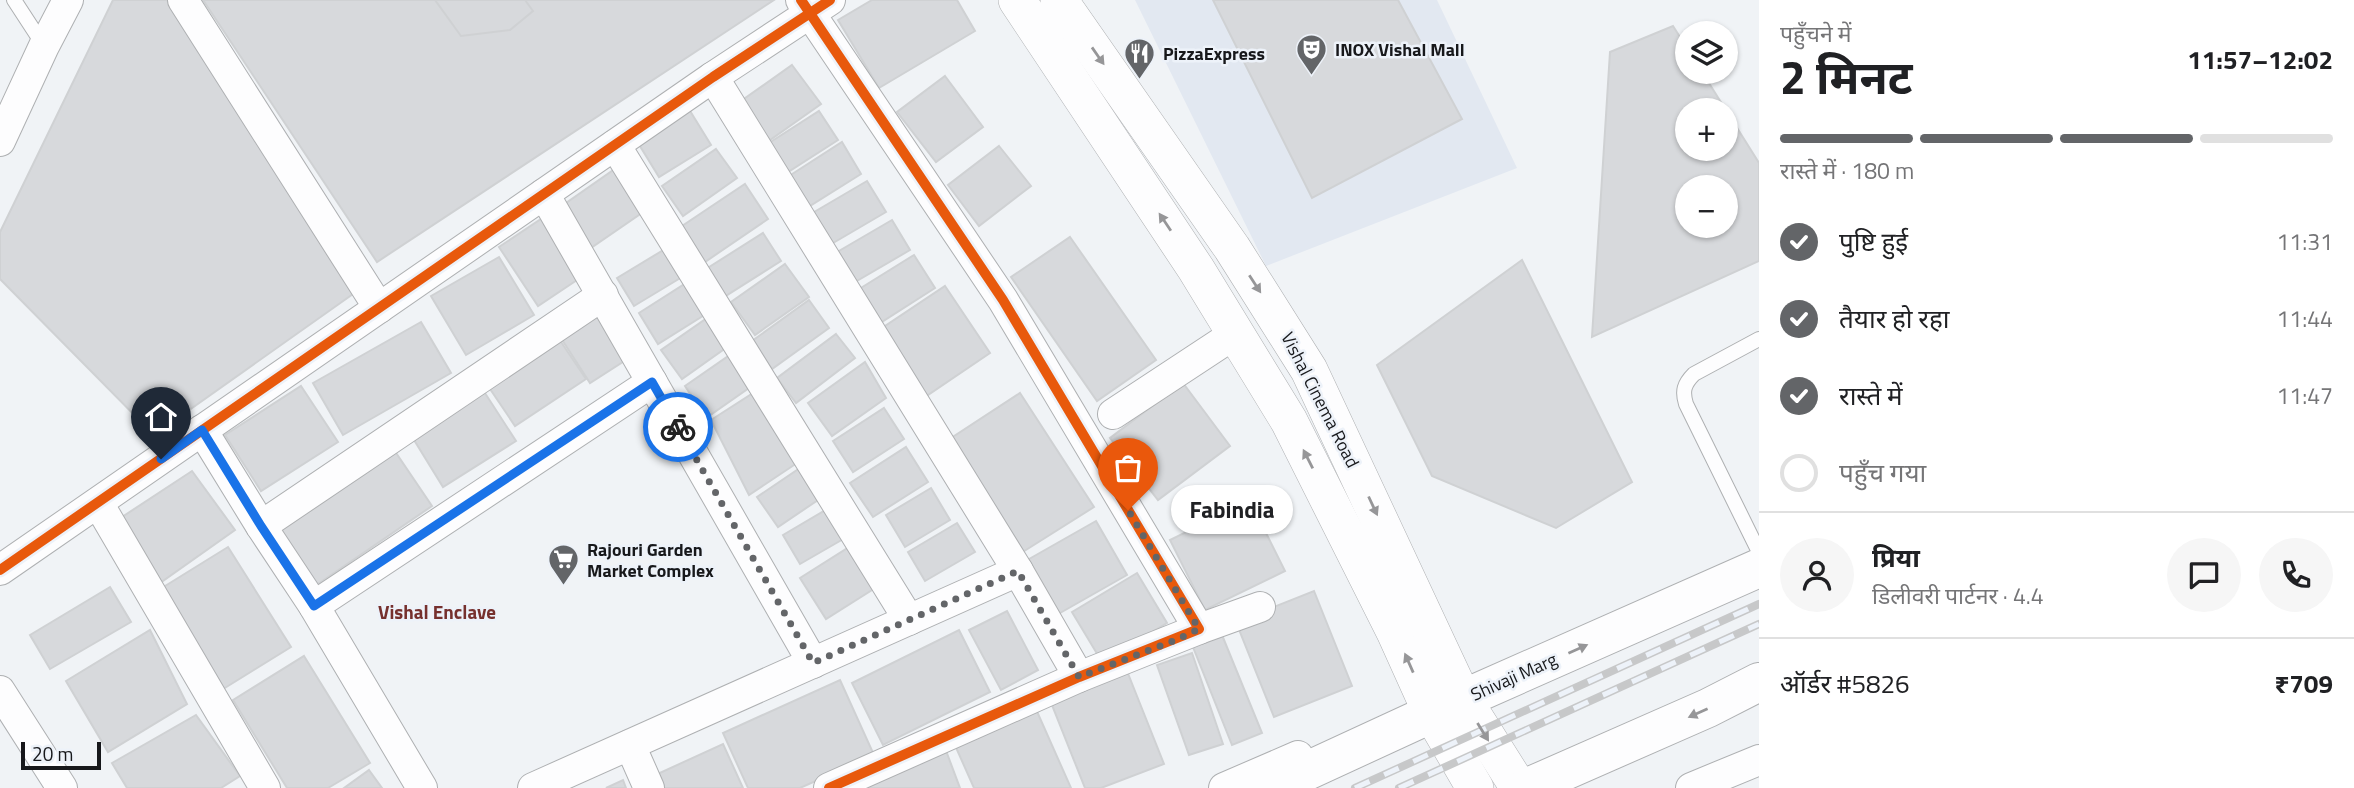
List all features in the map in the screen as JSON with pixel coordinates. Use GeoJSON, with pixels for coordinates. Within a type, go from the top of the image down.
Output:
{"type":"FeatureCollection","features":[{"type":"Feature","properties":{"kind":"main road","name":"Shivaji Marg"},"geometry":{"type":"LineString","coordinates":[[1270,788],[1759,568]]}},
{"type":"Feature","properties":{"kind":"main road"},"geometry":{"type":"LineString","coordinates":[[1549,784],[1759,682]]}},
{"type":"Feature","properties":{"kind":"street"},"geometry":{"type":"LineString","coordinates":[[0,141],[68,0]]}},
{"type":"Feature","properties":{"kind":"street"},"geometry":{"type":"LineString","coordinates":[[183,0],[379,308]]}},
{"type":"Feature","properties":{"kind":"street","name":"Vishal Cinema Road"},"geometry":{"type":"LineString","coordinates":[[1017,0],[1236,333],[1295,432],[1383,608],[1447,707],[1519,788]]}},
{"type":"Feature","properties":{"kind":"street","name":"Vishal Cinema Road"},"geometry":{"type":"LineString","coordinates":[[1059,0],[1232,248],[1309,370],[1447,707],[1475,788]]}},
{"type":"Feature","properties":{"kind":"street"},"geometry":{"type":"LineString","coordinates":[[0,570],[713,77],[813,4],[1003,300],[1199,629]]}},
{"type":"Feature","properties":{"kind":"street"},"geometry":{"type":"LineString","coordinates":[[713,77],[1018,571],[1079,677]]}},
{"type":"Feature","properties":{"kind":"street"},"geometry":{"type":"LineString","coordinates":[[615,145],[909,620]]}},
{"type":"Feature","properties":{"kind":"street"},"geometry":{"type":"LineString","coordinates":[[544,194],[813,663]]}},
{"type":"Feature","properties":{"kind":"street"},"geometry":{"type":"LineString","coordinates":[[1196,269],[1232,248]]}},
{"type":"Feature","properties":{"kind":"street"},"geometry":{"type":"LineString","coordinates":[[261,526],[603,295]]}},
{"type":"Feature","properties":{"kind":"street"},"geometry":{"type":"LineString","coordinates":[[1113,415],[1236,333]]}},
{"type":"Feature","properties":{"kind":"street"},"geometry":{"type":"LineString","coordinates":[[314,606],[652,382]]}},
{"type":"Feature","properties":{"kind":"street"},"geometry":{"type":"LineString","coordinates":[[202,430],[314,606],[422,788]]}},
{"type":"Feature","properties":{"kind":"street"},"geometry":{"type":"LineString","coordinates":[[98,503],[265,788]]}},
{"type":"Feature","properties":{"kind":"street"},"geometry":{"type":"LineString","coordinates":[[533,788],[1018,571]]}},
{"type":"Feature","properties":{"kind":"street"},"geometry":{"type":"LineString","coordinates":[[829,788],[1079,677],[1260,607]]}},
{"type":"Feature","properties":{"kind":"street"},"geometry":{"type":"LineString","coordinates":[[0,691],[62,788]]}},
{"type":"Feature","properties":{"kind":"street"},"geometry":{"type":"LineString","coordinates":[[1224,788],[1354,732],[1447,707]]}},
{"type":"Feature","properties":{"kind":"street"},"geometry":{"type":"LineString","coordinates":[[630,745],[649,788]]}},
{"type":"Feature","properties":{"kind":"street"},"geometry":{"type":"LineString","coordinates":[[1691,788],[1759,760]]}},
{"type":"Feature","properties":{"kind":"lane"},"geometry":{"type":"LineString","coordinates":[[14,0],[44,46]]}},
{"type":"Feature","properties":{"kind":"lane"},"geometry":{"type":"LineString","coordinates":[[1759,339],[1694,374],[1685,383],[1683,394],[1759,552]]}},
{"type":"Feature","properties":{"kind":"shaded area"},"geometry":{"type":"Polygon","coordinates":[[[1135,0],[1437,0],[1517,168],[1266,266],[1135,0]]]}},
{"type":"Feature","properties":{"kind":"building"},"geometry":{"type":"Polygon","coordinates":[[[113,0],[167,0],[353,294],[154,435],[0,279],[0,232],[113,0]]]}},
{"type":"Feature","properties":{"kind":"building"},"geometry":{"type":"Polygon","coordinates":[[[203,0],[774,0],[377,262],[203,0]]]}},
{"type":"Feature","properties":{"kind":"building"},"geometry":{"type":"Polygon","coordinates":[[[435,0],[525,0],[533,11],[510,30],[461,36],[435,0]]]}},
{"type":"Feature","properties":{"kind":"building"},"geometry":{"type":"Polygon","coordinates":[[[872,0],[957,0],[975,31],[879,88],[838,20],[872,0]]]}},
{"type":"Feature","properties":{"kind":"building"},"geometry":{"type":"Polygon","coordinates":[[[1213,0],[1398,0],[1462,119],[1312,198],[1213,0]]]}},
{"type":"Feature","properties":{"kind":"building"},"geometry":{"type":"Polygon","coordinates":[[[1673,26],[1675,84],[1710,84],[1718,98],[1675,98],[1675,161],[1738,161],[1738,129],[1759,163],[1759,261],[1592,337],[1610,52],[1673,26]]]}},
{"type":"Feature","properties":{"kind":"building"},"geometry":{"type":"Polygon","coordinates":[[[792,65],[821,104],[770,140],[741,101],[792,65]]]}},
{"type":"Feature","properties":{"kind":"building"},"geometry":{"type":"Polygon","coordinates":[[[945,76],[983,127],[936,162],[897,112],[945,76]]]}},
{"type":"Feature","properties":{"kind":"building"},"geometry":{"type":"Polygon","coordinates":[[[687,106],[711,145],[659,177],[635,138],[687,106]]]}},
{"type":"Feature","properties":{"kind":"building"},"geometry":{"type":"Polygon","coordinates":[[[819,111],[838,140],[788,172],[769,143],[819,111]]]}},
{"type":"Feature","properties":{"kind":"building"},"geometry":{"type":"Polygon","coordinates":[[[842,142],[861,174],[805,209],[786,178],[842,142]]]}},
{"type":"Feature","properties":{"kind":"building"},"geometry":{"type":"Polygon","coordinates":[[[999,146],[1031,186],[979,226],[948,185],[999,146]]]}},
{"type":"Feature","properties":{"kind":"building"},"geometry":{"type":"Polygon","coordinates":[[[716,149],[737,178],[683,216],[662,186],[716,149]]]}},
{"type":"Feature","properties":{"kind":"building"},"geometry":{"type":"Polygon","coordinates":[[[622,164],[652,206],[585,252],[556,210],[622,164]]]}},
{"type":"Feature","properties":{"kind":"building"},"geometry":{"type":"Polygon","coordinates":[[[867,181],[886,212],[828,246],[809,215],[867,181]]]}},
{"type":"Feature","properties":{"kind":"building"},"geometry":{"type":"Polygon","coordinates":[[[745,184],[768,219],[705,262],[682,226],[745,184]]]}},
{"type":"Feature","properties":{"kind":"building"},"geometry":{"type":"Polygon","coordinates":[[[541,219],[580,278],[538,306],[499,247],[541,219]]]}},
{"type":"Feature","properties":{"kind":"building"},"geometry":{"type":"Polygon","coordinates":[[[892,220],[910,250],[850,285],[832,255],[892,220]]]}},
{"type":"Feature","properties":{"kind":"building"},"geometry":{"type":"Polygon","coordinates":[[[763,233],[781,261],[724,297],[706,269],[763,233]]]}},
{"type":"Feature","properties":{"kind":"building"},"geometry":{"type":"Polygon","coordinates":[[[1070,237],[1156,360],[1097,401],[1011,277],[1070,237]]]}},
{"type":"Feature","properties":{"kind":"building"},"geometry":{"type":"Polygon","coordinates":[[[675,243],[692,271],[634,306],[617,278],[675,243]]]}},
{"type":"Feature","properties":{"kind":"building"},"geometry":{"type":"Polygon","coordinates":[[[914,255],[935,288],[877,325],[856,291],[914,255]]]}},
{"type":"Feature","properties":{"kind":"building"},"geometry":{"type":"Polygon","coordinates":[[[499,257],[534,315],[466,355],[431,296],[499,257]]]}},
{"type":"Feature","properties":{"kind":"building"},"geometry":{"type":"Polygon","coordinates":[[[1522,260],[1632,482],[1556,528],[1432,476],[1377,365],[1522,260]]]}},
{"type":"Feature","properties":{"kind":"building"},"geometry":{"type":"Polygon","coordinates":[[[785,264],[809,297],[755,335],[731,302],[785,264]]]}},
{"type":"Feature","properties":{"kind":"building"},"geometry":{"type":"Polygon","coordinates":[[[694,278],[714,309],[658,344],[639,313],[694,278]]]}},
{"type":"Feature","properties":{"kind":"building"},"geometry":{"type":"Polygon","coordinates":[[[945,286],[990,353],[922,399],[876,332],[945,286]]]}},
{"type":"Feature","properties":{"kind":"building"},"geometry":{"type":"Polygon","coordinates":[[[809,300],[829,328],[772,369],[752,341],[809,300]]]}},
{"type":"Feature","properties":{"kind":"building"},"geometry":{"type":"Polygon","coordinates":[[[597,312],[626,360],[590,383],[559,335],[597,312]]]}},
{"type":"Feature","properties":{"kind":"building"},"geometry":{"type":"Polygon","coordinates":[[[710,316],[730,345],[682,379],[661,350],[710,316]]]}},
{"type":"Feature","properties":{"kind":"building"},"geometry":{"type":"Polygon","coordinates":[[[421,322],[451,373],[343,435],[313,383],[421,322]]]}},
{"type":"Feature","properties":{"kind":"building"},"geometry":{"type":"Polygon","coordinates":[[[555,333],[586,379],[515,426],[484,380],[555,333]]]}},
{"type":"Feature","properties":{"kind":"building"},"geometry":{"type":"Polygon","coordinates":[[[836,334],[855,358],[796,403],[777,378],[836,334]]]}},
{"type":"Feature","properties":{"kind":"building"},"geometry":{"type":"Polygon","coordinates":[[[737,350],[759,381],[706,418],[685,386],[737,350]]]}},
{"type":"Feature","properties":{"kind":"building"},"geometry":{"type":"Polygon","coordinates":[[[865,362],[886,398],[832,436],[808,403],[865,362]]]}},
{"type":"Feature","properties":{"kind":"building"},"geometry":{"type":"Polygon","coordinates":[[[1183,383],[1230,446],[1158,500],[1110,438],[1183,383]]]}},
{"type":"Feature","properties":{"kind":"building"},"geometry":{"type":"Polygon","coordinates":[[[301,386],[338,442],[261,491],[225,435],[301,386]]]}},
{"type":"Feature","properties":{"kind":"building"},"geometry":{"type":"Polygon","coordinates":[[[761,388],[803,459],[749,495],[711,420],[761,388]]]}},
{"type":"Feature","properties":{"kind":"building"},"geometry":{"type":"Polygon","coordinates":[[[483,390],[516,441],[443,487],[411,435],[483,390]]]}},
{"type":"Feature","properties":{"kind":"building"},"geometry":{"type":"Polygon","coordinates":[[[1020,393],[1094,507],[1018,555],[945,442],[1020,393]]]}},
{"type":"Feature","properties":{"kind":"building"},"geometry":{"type":"Polygon","coordinates":[[[884,408],[904,439],[853,472],[833,441],[884,408]]]}},
{"type":"Feature","properties":{"kind":"building"},"geometry":{"type":"Polygon","coordinates":[[[388,441],[432,506],[315,586],[271,520],[388,441]]]}},
{"type":"Feature","properties":{"kind":"building"},"geometry":{"type":"Polygon","coordinates":[[[906,447],[928,482],[873,517],[850,483],[906,447]]]}},
{"type":"Feature","properties":{"kind":"building"},"geometry":{"type":"Polygon","coordinates":[[[806,464],[827,494],[778,527],[757,497],[806,464]]]}},
{"type":"Feature","properties":{"kind":"building"},"geometry":{"type":"Polygon","coordinates":[[[192,471],[235,530],[160,583],[119,519],[192,471]]]}},
{"type":"Feature","properties":{"kind":"building"},"geometry":{"type":"Polygon","coordinates":[[[931,488],[950,520],[905,547],[886,515],[931,488]]]}},
{"type":"Feature","properties":{"kind":"building"},"geometry":{"type":"Polygon","coordinates":[[[1250,501],[1285,571],[1205,610],[1170,540],[1250,501]]]}},
{"type":"Feature","properties":{"kind":"building"},"geometry":{"type":"Polygon","coordinates":[[[834,505],[852,534],[800,564],[783,535],[834,505]]]}},
{"type":"Feature","properties":{"kind":"building"},"geometry":{"type":"Polygon","coordinates":[[[1096,521],[1127,575],[1053,617],[1022,563],[1096,521]]]}},
{"type":"Feature","properties":{"kind":"building"},"geometry":{"type":"Polygon","coordinates":[[[957,523],[975,552],[925,581],[908,552],[957,523]]]}},
{"type":"Feature","properties":{"kind":"building"},"geometry":{"type":"Polygon","coordinates":[[[854,544],[880,585],[826,619],[800,578],[854,544]]]}},
{"type":"Feature","properties":{"kind":"building"},"geometry":{"type":"Polygon","coordinates":[[[228,547],[291,647],[220,691],[157,591],[228,547]]]}},
{"type":"Feature","properties":{"kind":"building"},"geometry":{"type":"Polygon","coordinates":[[[1137,573],[1167,623],[1102,662],[1072,612],[1137,573]]]}},
{"type":"Feature","properties":{"kind":"building"},"geometry":{"type":"Polygon","coordinates":[[[110,587],[131,622],[50,669],[30,635],[110,587]]]}},
{"type":"Feature","properties":{"kind":"building"},"geometry":{"type":"Polygon","coordinates":[[[1314,591],[1352,686],[1274,717],[1236,622],[1314,591]]]}},
{"type":"Feature","properties":{"kind":"building"},"geometry":{"type":"Polygon","coordinates":[[[1007,611],[1038,670],[1001,690],[969,630],[1007,611]]]}},
{"type":"Feature","properties":{"kind":"building"},"geometry":{"type":"Polygon","coordinates":[[[150,630],[187,704],[108,752],[66,681],[150,630]]]}},
{"type":"Feature","properties":{"kind":"building"},"geometry":{"type":"Polygon","coordinates":[[[959,630],[990,692],[883,745],[852,683],[959,630]]]}},
{"type":"Feature","properties":{"kind":"building"},"geometry":{"type":"Polygon","coordinates":[[[1222,635],[1262,733],[1232,745],[1193,647],[1222,635]]]}},
{"type":"Feature","properties":{"kind":"building"},"geometry":{"type":"Polygon","coordinates":[[[1192,653],[1223,744],[1189,755],[1157,665],[1192,653]]]}},
{"type":"Feature","properties":{"kind":"building"},"geometry":{"type":"Polygon","coordinates":[[[304,656],[370,763],[328,788],[287,788],[233,700],[304,656]]]}},
{"type":"Feature","properties":{"kind":"building"},"geometry":{"type":"Polygon","coordinates":[[[1127,671],[1164,764],[1101,788],[1085,788],[1050,700],[1127,671]]]}},
{"type":"Feature","properties":{"kind":"building"},"geometry":{"type":"Polygon","coordinates":[[[840,680],[874,755],[800,788],[748,788],[723,733],[840,680]]]}},
{"type":"Feature","properties":{"kind":"building"},"geometry":{"type":"Polygon","coordinates":[[[1035,707],[1071,788],[974,788],[954,743],[1035,707]]]}},
{"type":"Feature","properties":{"kind":"building"},"geometry":{"type":"Polygon","coordinates":[[[196,715],[240,776],[221,788],[127,788],[112,763],[196,715]]]}},
{"type":"Feature","properties":{"kind":"building"},"geometry":{"type":"Polygon","coordinates":[[[723,744],[743,788],[657,788],[651,777],[723,744]]]}},
{"type":"Feature","properties":{"kind":"building"},"geometry":{"type":"Polygon","coordinates":[[[945,748],[960,788],[857,788],[945,748]]]}},
{"type":"Feature","properties":{"kind":"building"},"geometry":{"type":"Polygon","coordinates":[[[369,770],[382,788],[344,788],[369,770]]]}},
{"type":"Feature","properties":{"kind":"building"},"geometry":{"type":"Polygon","coordinates":[[[623,780],[626,788],[606,788],[623,780]]]}},
{"type":"Feature","properties":{"kind":"railway"},"geometry":{"type":"LineString","coordinates":[[1355,788],[1759,604]]}},
{"type":"Feature","properties":{"kind":"railway"},"geometry":{"type":"LineString","coordinates":[[1399,788],[1759,624]]}},
{"type":"Feature","properties":{"kind":"cycle path"},"geometry":{"type":"LineString","coordinates":[[801,0],[1003,300],[1199,629],[1079,677],[829,788]]}},
{"type":"Feature","properties":{"kind":"cycle path"},"geometry":{"type":"LineString","coordinates":[[0,570],[713,77],[830,0]]}},
{"type":"Feature","properties":{"kind":"way so far"},"geometry":{"type":"LineString","coordinates":[[678,427],[813,663],[1018,571],[1079,677],[1199,629],[1128,510]]}},
{"type":"Feature","properties":{"kind":"place","name":"INOX Vishal Mall"},"geometry":{"type":"Point","coordinates":[1312,77]}},
{"type":"Feature","properties":{"kind":"place","name":"PizzaExpress"},"geometry":{"type":"Point","coordinates":[1140,81]}},
{"type":"Feature","properties":{"kind":"place","name":"Fabindia"},"geometry":{"type":"Point","coordinates":[1128,510]}},
{"type":"Feature","properties":{"kind":"place","name":"Rajouri Garden Market Complex"},"geometry":{"type":"Point","coordinates":[564,587]}},
{"type":"Feature","properties":{"kind":"district","name":"Vishal Enclave"},"geometry":{"type":"Point","coordinates":[437,612]}},
{"type":"Feature","properties":{"kind":"route"},"geometry":{"type":"LineString","coordinates":[[161,459],[202,430],[314,606],[652,382],[678,427]]}}]}
